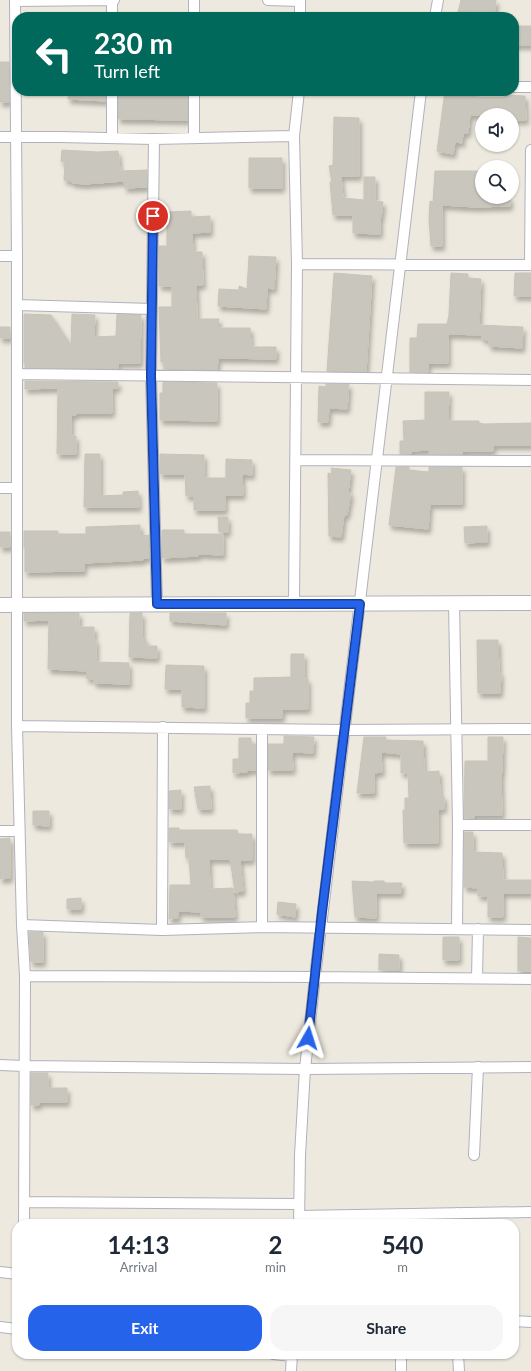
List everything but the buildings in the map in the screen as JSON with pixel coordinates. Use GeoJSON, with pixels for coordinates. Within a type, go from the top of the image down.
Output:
{"type":"FeatureCollection","features":[{"type":"Feature","properties":{"kind":"street"},"geometry":{"type":"LineString","coordinates":[[15,12],[15,1],[113,0],[112,12]]}},
{"type":"Feature","properties":{"kind":"street"},"geometry":{"type":"LineString","coordinates":[[194,0],[194,12]]}},
{"type":"Feature","properties":{"kind":"street"},"geometry":{"type":"LineString","coordinates":[[268,0],[300,0],[300,12]]}},
{"type":"Feature","properties":{"kind":"street"},"geometry":{"type":"LineString","coordinates":[[435,12],[438,0]]}},
{"type":"Feature","properties":{"kind":"street"},"geometry":{"type":"LineString","coordinates":[[519,87],[531,88]]}},
{"type":"Feature","properties":{"kind":"street"},"geometry":{"type":"LineString","coordinates":[[16,96],[17,726],[22,926],[25,976],[24,1219]]}},
{"type":"Feature","properties":{"kind":"street"},"geometry":{"type":"LineString","coordinates":[[112,96],[112,138]]}},
{"type":"Feature","properties":{"kind":"street"},"geometry":{"type":"LineString","coordinates":[[194,96],[194,138]]}},
{"type":"Feature","properties":{"kind":"street"},"geometry":{"type":"LineString","coordinates":[[294,604],[297,264],[294,136],[298,96]]}},
{"type":"Feature","properties":{"kind":"street"},"geometry":{"type":"LineString","coordinates":[[299,1219],[300,1155],[305,1069],[320,928],[420,96]]}},
{"type":"Feature","properties":{"kind":"street"},"geometry":{"type":"LineString","coordinates":[[0,138],[154,139],[294,136]]}},
{"type":"Feature","properties":{"kind":"street"},"geometry":{"type":"LineString","coordinates":[[154,139],[151,376],[157,604]]}},
{"type":"Feature","properties":{"kind":"street"},"geometry":{"type":"LineString","coordinates":[[297,264],[531,265],[531,150]]}},
{"type":"Feature","properties":{"kind":"street"},"geometry":{"type":"LineString","coordinates":[[0,256],[17,256]]}},
{"type":"Feature","properties":{"kind":"street"},"geometry":{"type":"LineString","coordinates":[[17,305],[152,309]]}},
{"type":"Feature","properties":{"kind":"street"},"geometry":{"type":"LineString","coordinates":[[17,374],[531,380]]}},
{"type":"Feature","properties":{"kind":"street"},"geometry":{"type":"LineString","coordinates":[[296,460],[531,460]]}},
{"type":"Feature","properties":{"kind":"street"},"geometry":{"type":"LineString","coordinates":[[0,488],[17,488]]}},
{"type":"Feature","properties":{"kind":"street"},"geometry":{"type":"LineString","coordinates":[[0,605],[531,603]]}},
{"type":"Feature","properties":{"kind":"street"},"geometry":{"type":"LineString","coordinates":[[454,604],[458,825],[457,928]]}},
{"type":"Feature","properties":{"kind":"street"},"geometry":{"type":"LineString","coordinates":[[17,726],[344,730],[531,729]]}},
{"type":"Feature","properties":{"kind":"street"},"geometry":{"type":"LineString","coordinates":[[162,930],[163,727]]}},
{"type":"Feature","properties":{"kind":"street"},"geometry":{"type":"LineString","coordinates":[[262,729],[262,928]]}},
{"type":"Feature","properties":{"kind":"street"},"geometry":{"type":"LineString","coordinates":[[458,825],[531,825]]}},
{"type":"Feature","properties":{"kind":"street"},"geometry":{"type":"LineString","coordinates":[[0,831],[19,831]]}},
{"type":"Feature","properties":{"kind":"street"},"geometry":{"type":"LineString","coordinates":[[22,926],[162,930],[262,928],[457,928],[531,930]]}},
{"type":"Feature","properties":{"kind":"street"},"geometry":{"type":"LineString","coordinates":[[477,978],[478,929]]}},
{"type":"Feature","properties":{"kind":"street"},"geometry":{"type":"LineString","coordinates":[[25,976],[531,979]]}},
{"type":"Feature","properties":{"kind":"street"},"geometry":{"type":"LineString","coordinates":[[0,1065],[305,1069],[531,1067]]}},
{"type":"Feature","properties":{"kind":"street"},"geometry":{"type":"LineString","coordinates":[[474,1155],[478,1067]]}},
{"type":"Feature","properties":{"kind":"street"},"geometry":{"type":"LineString","coordinates":[[25,1202],[299,1204]]}},
{"type":"Feature","properties":{"kind":"street"},"geometry":{"type":"LineString","coordinates":[[400,1219],[456,1213],[531,1212]]}},
{"type":"Feature","properties":{"kind":"street"},"geometry":{"type":"LineString","coordinates":[[456,1213],[457,1219]]}},
{"type":"Feature","properties":{"kind":"street"},"geometry":{"type":"LineString","coordinates":[[0,1272],[12,1273]]}},
{"type":"Feature","properties":{"kind":"street"},"geometry":{"type":"LineString","coordinates":[[519,1321],[531,1322]]}},
{"type":"Feature","properties":{"kind":"street"},"geometry":{"type":"LineString","coordinates":[[0,1327],[12,1328]]}},
{"type":"Feature","properties":{"kind":"street"},"geometry":{"type":"LineString","coordinates":[[291,1371],[292,1359]]}},
{"type":"Feature","properties":{"kind":"street"},"geometry":{"type":"LineString","coordinates":[[401,1359],[401,1371]]}},
{"type":"Feature","properties":{"kind":"street"},"geometry":{"type":"LineString","coordinates":[[458,1359],[459,1371]]}},
{"type":"Feature","properties":{"kind":"route"},"geometry":{"type":"LineString","coordinates":[[153,216],[151,376],[157,604],[360,604],[308,1038]]}}]}
